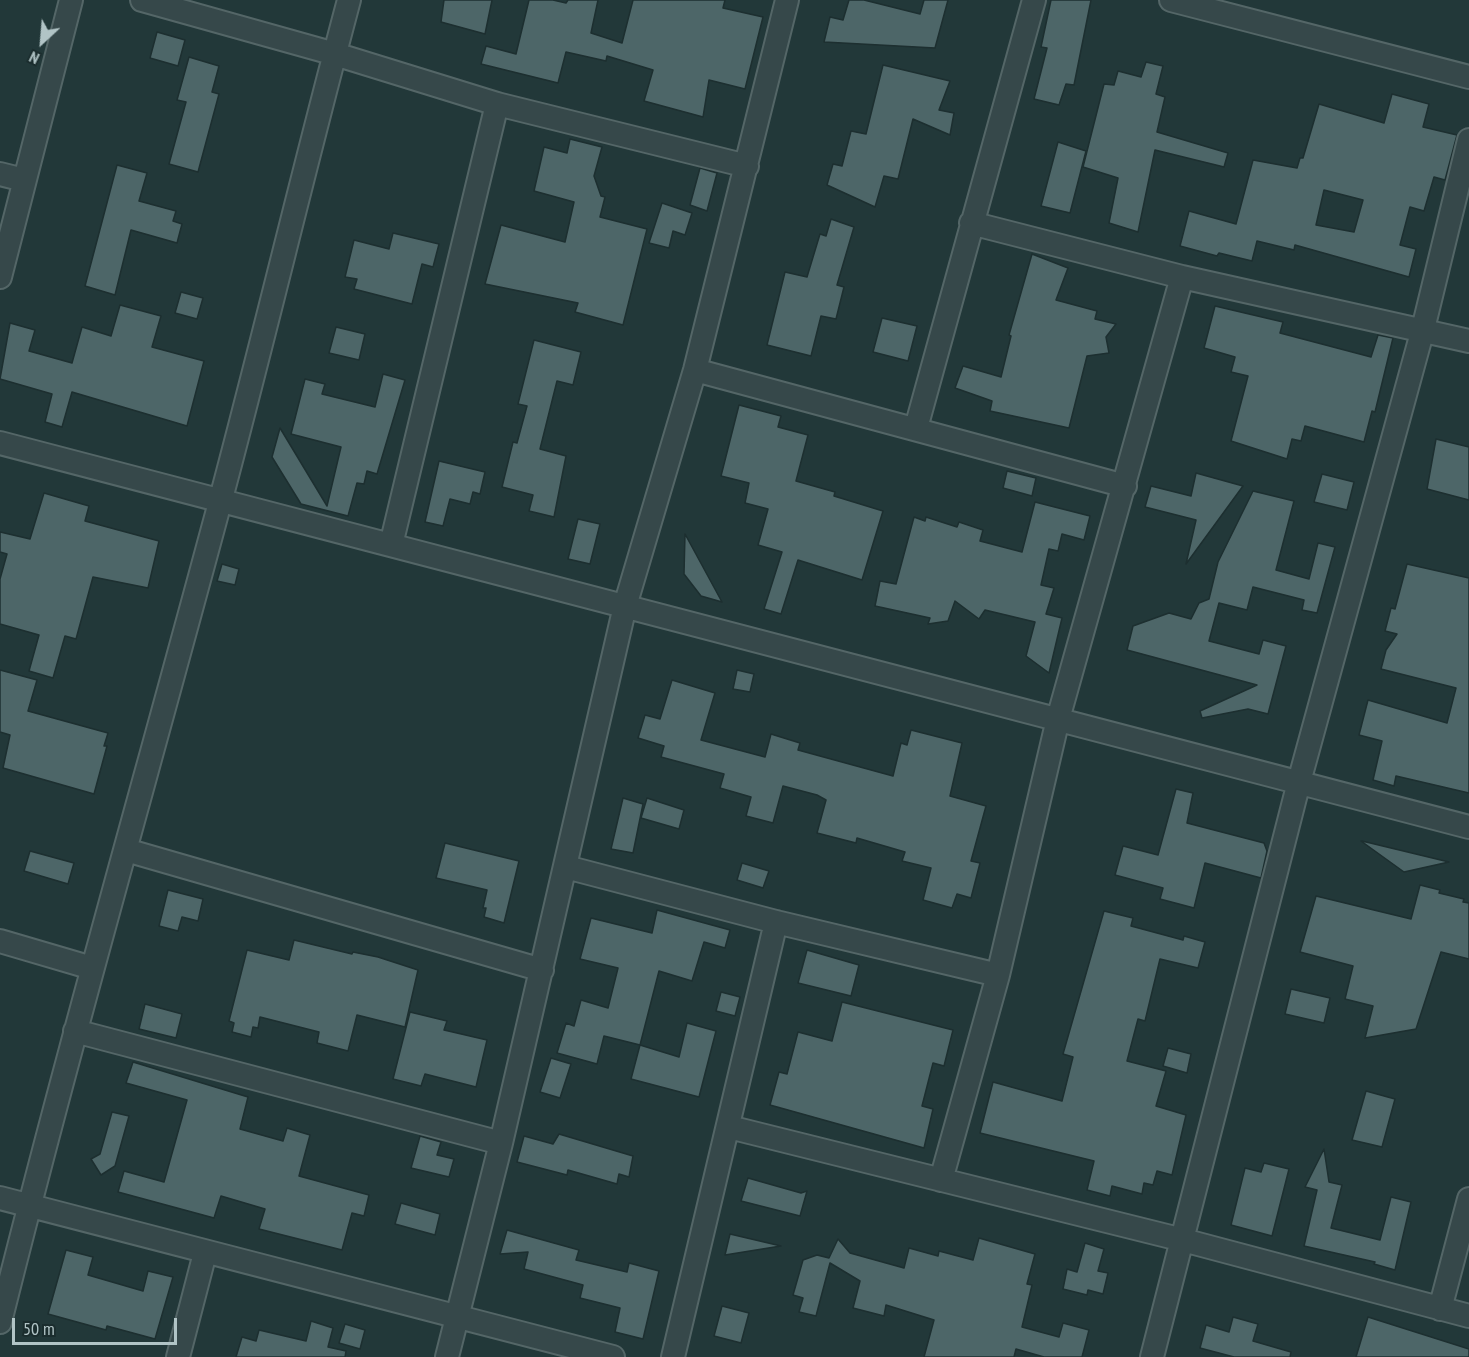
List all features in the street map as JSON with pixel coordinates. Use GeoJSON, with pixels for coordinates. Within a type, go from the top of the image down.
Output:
{"type":"FeatureCollection","features":[{"type":"Feature","properties":{"kind":"street"},"geometry":{"type":"LineString","coordinates":[[0,277],[71,0]]}},
{"type":"Feature","properties":{"kind":"street"},"geometry":{"type":"LineString","coordinates":[[142,0],[335,54],[497,104],[747,166]]}},
{"type":"Feature","properties":{"kind":"street"},"geometry":{"type":"LineString","coordinates":[[0,1322],[75,1031],[220,501],[350,0]]}},
{"type":"Feature","properties":{"kind":"street"},"geometry":{"type":"LineString","coordinates":[[447,1357],[501,1143],[625,606],[695,370],[787,0]]}},
{"type":"Feature","properties":{"kind":"street"},"geometry":{"type":"LineString","coordinates":[[916,428],[1034,0]]}},
{"type":"Feature","properties":{"kind":"street"},"geometry":{"type":"LineString","coordinates":[[1171,0],[1469,77]]}},
{"type":"Feature","properties":{"kind":"street"},"geometry":{"type":"LineString","coordinates":[[391,545],[497,104]]}},
{"type":"Feature","properties":{"kind":"street"},"geometry":{"type":"LineString","coordinates":[[1152,1357],[1299,783],[1423,329],[1469,140]]}},
{"type":"Feature","properties":{"kind":"street"},"geometry":{"type":"LineString","coordinates":[[0,174],[24,180]]}},
{"type":"Feature","properties":{"kind":"street"},"geometry":{"type":"LineString","coordinates":[[972,224],[1182,277],[1469,341]]}},
{"type":"Feature","properties":{"kind":"street"},"geometry":{"type":"LineString","coordinates":[[941,1180],[998,975],[1058,720],[1182,277]]}},
{"type":"Feature","properties":{"kind":"street"},"geometry":{"type":"LineString","coordinates":[[695,370],[1125,486]]}},
{"type":"Feature","properties":{"kind":"street"},"geometry":{"type":"LineString","coordinates":[[0,443],[1469,827]]}},
{"type":"Feature","properties":{"kind":"street"},"geometry":{"type":"LineString","coordinates":[[126,850],[542,969]]}},
{"type":"Feature","properties":{"kind":"street"},"geometry":{"type":"LineString","coordinates":[[566,867],[776,922],[998,975]]}},
{"type":"Feature","properties":{"kind":"street"},"geometry":{"type":"LineString","coordinates":[[674,1357],[776,922]]}},
{"type":"Feature","properties":{"kind":"street"},"geometry":{"type":"LineString","coordinates":[[0,941],[92,968]]}},
{"type":"Feature","properties":{"kind":"street"},"geometry":{"type":"LineString","coordinates":[[75,1031],[501,1143]]}},
{"type":"Feature","properties":{"kind":"street"},"geometry":{"type":"LineString","coordinates":[[729,1127],[1183,1240],[1469,1316]]}},
{"type":"Feature","properties":{"kind":"street"},"geometry":{"type":"LineString","coordinates":[[0,1198],[613,1357]]}},
{"type":"Feature","properties":{"kind":"street"},"geometry":{"type":"LineString","coordinates":[[1440,1309],[1469,1200]]}},
{"type":"Feature","properties":{"kind":"street"},"geometry":{"type":"LineString","coordinates":[[178,1357],[205,1253]]}},
{"type":"Feature","properties":{"kind":"building"},"geometry":{"type":"Polygon","coordinates":[[[444,0],[492,0],[485,34],[441,22],[444,0]]]}},
{"type":"Feature","properties":{"kind":"building"},"geometry":{"type":"Polygon","coordinates":[[[529,0],[553,0],[566,3],[568,0],[598,0],[591,33],[622,43],[633,0],[725,0],[723,8],[763,17],[745,89],[709,80],[703,117],[644,101],[653,70],[607,56],[606,61],[566,52],[558,83],[481,64],[486,46],[516,54],[529,0]]]}},
{"type":"Feature","properties":{"kind":"building"},"geometry":{"type":"Polygon","coordinates":[[[849,0],[864,0],[920,14],[924,0],[948,0],[935,48],[824,42],[830,17],[843,20],[849,0]]]}},
{"type":"Feature","properties":{"kind":"building"},"geometry":{"type":"Polygon","coordinates":[[[1051,0],[1091,0],[1074,85],[1066,84],[1059,105],[1034,99],[1047,48],[1041,47],[1051,0]]]}},
{"type":"Feature","properties":{"kind":"building"},"geometry":{"type":"Polygon","coordinates":[[[157,32],[185,40],[178,66],[150,58],[157,32]]]}},
{"type":"Feature","properties":{"kind":"building"},"geometry":{"type":"Polygon","coordinates":[[[189,57],[219,66],[212,92],[219,94],[198,172],[169,164],[186,102],[177,100],[189,57]]]}},
{"type":"Feature","properties":{"kind":"building"},"geometry":{"type":"Polygon","coordinates":[[[1146,62],[1163,66],[1156,94],[1165,97],[1157,132],[1228,153],[1224,167],[1155,150],[1138,232],[1109,223],[1118,178],[1083,167],[1104,84],[1114,85],[1118,71],[1141,77],[1146,62]]]}},
{"type":"Feature","properties":{"kind":"building"},"geometry":{"type":"Polygon","coordinates":[[[883,65],[950,81],[939,110],[954,113],[950,135],[913,119],[898,179],[884,176],[875,207],[827,185],[833,164],[842,166],[851,131],[866,134],[883,65]]]}},
{"type":"Feature","properties":{"kind":"building"},"geometry":{"type":"Polygon","coordinates":[[[1392,94],[1429,104],[1423,127],[1457,135],[1445,180],[1434,177],[1424,211],[1410,207],[1400,245],[1416,249],[1409,277],[1295,245],[1294,250],[1257,241],[1252,261],[1219,253],[1217,256],[1180,246],[1189,211],[1236,224],[1253,160],[1297,168],[1300,158],[1303,158],[1319,104],[1384,123],[1392,94]],[[1324,190],[1316,225],[1354,232],[1363,200],[1324,190]]]}},
{"type":"Feature","properties":{"kind":"building"},"geometry":{"type":"Polygon","coordinates":[[[570,139],[602,147],[594,176],[601,196],[605,197],[600,217],[647,229],[623,325],[575,312],[578,303],[485,284],[501,225],[565,242],[574,202],[534,191],[544,147],[567,153],[570,139]]]}},
{"type":"Feature","properties":{"kind":"building"},"geometry":{"type":"Polygon","coordinates":[[[1058,142],[1086,151],[1070,213],[1041,206],[1058,142]]]}},
{"type":"Feature","properties":{"kind":"building"},"geometry":{"type":"Polygon","coordinates":[[[117,165],[147,173],[139,201],[176,211],[173,221],[182,224],[177,243],[131,230],[115,295],[85,286],[117,165]]]}},
{"type":"Feature","properties":{"kind":"building"},"geometry":{"type":"Polygon","coordinates":[[[700,168],[717,173],[707,211],[690,205],[700,168]]]}},
{"type":"Feature","properties":{"kind":"building"},"geometry":{"type":"Polygon","coordinates":[[[662,203],[692,213],[685,235],[673,231],[669,248],[649,243],[662,203]]]}},
{"type":"Feature","properties":{"kind":"building"},"geometry":{"type":"Polygon","coordinates":[[[831,219],[854,227],[837,285],[844,287],[836,319],[821,316],[811,356],[767,345],[785,272],[807,277],[820,234],[826,236],[831,219]]]}},
{"type":"Feature","properties":{"kind":"building"},"geometry":{"type":"Polygon","coordinates":[[[393,233],[439,244],[433,267],[422,264],[412,304],[354,289],[357,279],[345,277],[354,240],[389,249],[393,233]]]}},
{"type":"Feature","properties":{"kind":"building"},"geometry":{"type":"Polygon","coordinates":[[[1032,254],[1068,268],[1056,300],[1097,311],[1095,319],[1116,324],[1106,337],[1109,353],[1087,356],[1069,428],[990,411],[992,401],[955,388],[963,366],[1001,377],[1011,336],[1009,335],[1032,254]]]}},
{"type":"Feature","properties":{"kind":"building"},"geometry":{"type":"Polygon","coordinates":[[[181,292],[203,298],[197,319],[175,313],[181,292]]]}},
{"type":"Feature","properties":{"kind":"building"},"geometry":{"type":"Polygon","coordinates":[[[120,305],[161,316],[152,347],[204,361],[187,426],[72,392],[62,427],[45,422],[52,394],[0,379],[10,323],[35,330],[29,351],[72,363],[82,327],[111,336],[120,305]]]}},
{"type":"Feature","properties":{"kind":"building"},"geometry":{"type":"Polygon","coordinates":[[[1215,306],[1283,322],[1280,333],[1371,357],[1378,335],[1393,338],[1375,412],[1372,411],[1364,442],[1305,426],[1301,441],[1292,439],[1287,459],[1231,441],[1248,376],[1231,372],[1235,357],[1204,348],[1215,306]]]}},
{"type":"Feature","properties":{"kind":"building"},"geometry":{"type":"Polygon","coordinates":[[[882,318],[917,326],[908,361],[873,352],[882,318]]]}},
{"type":"Feature","properties":{"kind":"building"},"geometry":{"type":"Polygon","coordinates":[[[336,327],[365,334],[359,360],[329,353],[336,327]]]}},
{"type":"Feature","properties":{"kind":"building"},"geometry":{"type":"Polygon","coordinates":[[[534,340],[581,352],[573,385],[557,381],[540,449],[566,456],[554,517],[529,511],[533,495],[502,487],[513,442],[517,443],[527,406],[518,404],[534,340]]]}},
{"type":"Feature","properties":{"kind":"building"},"geometry":{"type":"Polygon","coordinates":[[[383,374],[405,380],[377,474],[367,471],[364,484],[357,483],[348,516],[301,504],[272,457],[280,428],[327,506],[341,447],[291,434],[305,379],[325,384],[322,394],[375,407],[383,374]]]}},
{"type":"Feature","properties":{"kind":"building"},"geometry":{"type":"Polygon","coordinates":[[[739,405],[781,416],[778,427],[808,435],[796,481],[835,492],[834,496],[883,511],[862,580],[798,560],[781,614],[764,609],[782,552],[758,545],[768,509],[745,503],[749,483],[721,476],[739,405]]]}},
{"type":"Feature","properties":{"kind":"building"},"geometry":{"type":"Polygon","coordinates":[[[1436,439],[1469,447],[1469,500],[1427,489],[1436,439]]]}},
{"type":"Feature","properties":{"kind":"building"},"geometry":{"type":"Polygon","coordinates":[[[439,461],[485,472],[480,494],[473,492],[470,504],[450,499],[443,526],[425,522],[439,461]]]}},
{"type":"Feature","properties":{"kind":"building"},"geometry":{"type":"Polygon","coordinates":[[[1007,471],[1036,478],[1032,496],[1003,488],[1007,471]]]}},
{"type":"Feature","properties":{"kind":"building"},"geometry":{"type":"Polygon","coordinates":[[[1196,473],[1243,486],[1186,564],[1196,520],[1145,507],[1151,486],[1191,496],[1196,473]]]}},
{"type":"Feature","properties":{"kind":"building"},"geometry":{"type":"Polygon","coordinates":[[[1322,474],[1354,482],[1347,510],[1314,502],[1322,474]]]}},
{"type":"Feature","properties":{"kind":"building"},"geometry":{"type":"Polygon","coordinates":[[[1253,491],[1294,501],[1276,570],[1309,579],[1318,543],[1335,547],[1317,613],[1302,610],[1304,600],[1253,587],[1247,610],[1219,603],[1209,641],[1259,654],[1263,640],[1286,646],[1268,714],[1248,709],[1202,718],[1200,711],[1257,685],[1127,650],[1133,626],[1169,613],[1191,619],[1199,603],[1209,599],[1218,562],[1253,491]]]}},
{"type":"Feature","properties":{"kind":"building"},"geometry":{"type":"Polygon","coordinates":[[[44,493],[89,506],[85,521],[159,541],[148,588],[93,577],[76,639],[65,636],[53,678],[29,671],[39,635],[0,624],[0,579],[7,554],[0,552],[0,532],[30,539],[44,493]]]}},
{"type":"Feature","properties":{"kind":"building"},"geometry":{"type":"Polygon","coordinates":[[[1035,502],[1090,516],[1084,540],[1062,534],[1058,551],[1049,549],[1041,585],[1054,588],[1046,614],[1062,618],[1049,673],[1026,656],[1035,622],[985,610],[979,619],[955,601],[948,621],[928,624],[930,618],[875,606],[880,581],[896,584],[914,517],[925,521],[926,517],[957,527],[959,522],[983,530],[980,541],[1022,552],[1035,502]]]}},
{"type":"Feature","properties":{"kind":"building"},"geometry":{"type":"Polygon","coordinates":[[[578,519],[600,524],[590,564],[568,559],[578,519]]]}},
{"type":"Feature","properties":{"kind":"building"},"geometry":{"type":"Polygon","coordinates":[[[685,534],[722,602],[701,596],[684,574],[685,534]]]}},
{"type":"Feature","properties":{"kind":"building"},"geometry":{"type":"Polygon","coordinates":[[[222,564],[239,569],[235,585],[217,581],[222,564]]]}},
{"type":"Feature","properties":{"kind":"building"},"geometry":{"type":"Polygon","coordinates":[[[1407,564],[1469,578],[1469,793],[1396,776],[1394,786],[1373,780],[1382,741],[1359,735],[1368,700],[1447,723],[1456,688],[1381,669],[1386,650],[1397,634],[1385,631],[1391,608],[1395,609],[1407,564]]]}},
{"type":"Feature","properties":{"kind":"building"},"geometry":{"type":"Polygon","coordinates":[[[0,670],[37,680],[28,711],[108,733],[104,746],[107,746],[94,794],[3,768],[10,735],[0,732],[0,670]]]}},
{"type":"Feature","properties":{"kind":"building"},"geometry":{"type":"Polygon","coordinates":[[[737,670],[754,674],[750,692],[733,689],[737,670]]]}},
{"type":"Feature","properties":{"kind":"building"},"geometry":{"type":"Polygon","coordinates":[[[672,680],[715,693],[701,740],[765,757],[771,734],[800,743],[798,750],[893,776],[901,743],[907,745],[911,730],[962,743],[950,796],[986,806],[971,861],[980,863],[971,898],[957,894],[952,908],[923,900],[931,868],[902,861],[905,852],[857,838],[856,843],[817,833],[826,800],[817,795],[783,786],[773,823],[746,816],[751,797],[720,788],[724,774],[661,757],[664,746],[638,738],[645,715],[660,719],[672,680]]]}},
{"type":"Feature","properties":{"kind":"building"},"geometry":{"type":"Polygon","coordinates":[[[1176,789],[1193,793],[1187,823],[1264,843],[1267,851],[1261,878],[1205,863],[1194,908],[1160,899],[1163,888],[1115,875],[1123,846],[1158,855],[1176,789]]]}},
{"type":"Feature","properties":{"kind":"building"},"geometry":{"type":"Polygon","coordinates":[[[623,798],[643,804],[633,853],[611,849],[623,798]]]}},
{"type":"Feature","properties":{"kind":"building"},"geometry":{"type":"Polygon","coordinates":[[[647,798],[684,810],[679,829],[641,818],[647,798]]]}},
{"type":"Feature","properties":{"kind":"building"},"geometry":{"type":"Polygon","coordinates":[[[1362,841],[1449,862],[1404,872],[1362,841]]]}},
{"type":"Feature","properties":{"kind":"building"},"geometry":{"type":"Polygon","coordinates":[[[445,843],[519,861],[504,923],[484,917],[486,908],[483,908],[487,890],[436,878],[445,843]]]}},
{"type":"Feature","properties":{"kind":"building"},"geometry":{"type":"Polygon","coordinates":[[[30,851],[74,863],[68,884],[24,871],[30,851]]]}},
{"type":"Feature","properties":{"kind":"building"},"geometry":{"type":"Polygon","coordinates":[[[742,863],[769,871],[763,888],[737,880],[742,863]]]}},
{"type":"Feature","properties":{"kind":"building"},"geometry":{"type":"Polygon","coordinates":[[[1420,885],[1440,890],[1439,893],[1464,899],[1463,902],[1469,903],[1469,959],[1441,952],[1416,1029],[1365,1038],[1373,1006],[1345,999],[1353,966],[1300,952],[1316,896],[1411,919],[1420,885]]]}},
{"type":"Feature","properties":{"kind":"building"},"geometry":{"type":"Polygon","coordinates":[[[168,890],[203,899],[198,921],[182,917],[178,931],[159,926],[168,890]]]}},
{"type":"Feature","properties":{"kind":"building"},"geometry":{"type":"Polygon","coordinates":[[[657,910],[730,930],[725,948],[704,942],[692,981],[659,971],[640,1045],[604,1036],[597,1064],[557,1053],[566,1023],[574,1026],[581,1000],[608,1008],[618,968],[580,959],[591,918],[652,933],[657,910]]]}},
{"type":"Feature","properties":{"kind":"building"},"geometry":{"type":"Polygon","coordinates":[[[1104,911],[1133,918],[1131,926],[1183,940],[1184,936],[1205,942],[1198,968],[1160,959],[1145,1021],[1138,1019],[1127,1061],[1166,1071],[1156,1106],[1186,1115],[1172,1175],[1157,1171],[1153,1185],[1144,1183],[1142,1194],[1112,1186],[1110,1196],[1087,1190],[1094,1161],[980,1133],[993,1082],[1062,1101],[1073,1057],[1063,1054],[1104,911]]]}},
{"type":"Feature","properties":{"kind":"building"},"geometry":{"type":"Polygon","coordinates":[[[294,940],[352,954],[353,952],[378,957],[418,970],[405,1027],[357,1015],[348,1051],[317,1043],[319,1032],[260,1017],[258,1028],[253,1027],[251,1037],[232,1032],[234,1023],[229,1021],[247,950],[289,960],[294,940]]]}},
{"type":"Feature","properties":{"kind":"building"},"geometry":{"type":"Polygon","coordinates":[[[807,950],[859,965],[851,996],[798,983],[807,950]]]}},
{"type":"Feature","properties":{"kind":"building"},"geometry":{"type":"Polygon","coordinates":[[[1291,989],[1330,998],[1324,1023],[1285,1014],[1291,989]]]}},
{"type":"Feature","properties":{"kind":"building"},"geometry":{"type":"Polygon","coordinates":[[[721,992],[740,997],[735,1016],[716,1011],[721,992]]]}},
{"type":"Feature","properties":{"kind":"building"},"geometry":{"type":"Polygon","coordinates":[[[842,1002],[953,1030],[944,1066],[933,1063],[922,1106],[933,1109],[924,1148],[770,1105],[779,1072],[787,1074],[798,1032],[832,1041],[842,1002]]]}},
{"type":"Feature","properties":{"kind":"building"},"geometry":{"type":"Polygon","coordinates":[[[145,1004],[182,1014],[176,1038],[139,1029],[145,1004]]]}},
{"type":"Feature","properties":{"kind":"building"},"geometry":{"type":"Polygon","coordinates":[[[410,1012],[447,1021],[444,1030],[487,1040],[476,1087],[425,1074],[421,1086],[393,1079],[410,1012]]]}},
{"type":"Feature","properties":{"kind":"building"},"geometry":{"type":"Polygon","coordinates":[[[687,1023],[716,1031],[699,1097],[631,1079],[640,1045],[679,1057],[687,1023]]]}},
{"type":"Feature","properties":{"kind":"building"},"geometry":{"type":"Polygon","coordinates":[[[1168,1048],[1191,1054],[1187,1073],[1163,1066],[1168,1048]]]}},
{"type":"Feature","properties":{"kind":"building"},"geometry":{"type":"Polygon","coordinates":[[[551,1058],[571,1064],[560,1098],[540,1092],[551,1058]]]}},
{"type":"Feature","properties":{"kind":"building"},"geometry":{"type":"Polygon","coordinates":[[[133,1062],[248,1097],[240,1129],[283,1141],[287,1128],[310,1135],[299,1176],[369,1195],[364,1216],[352,1213],[342,1250],[259,1229],[265,1209],[221,1196],[214,1218],[118,1192],[124,1171],[164,1182],[187,1100],[126,1083],[133,1062]]]}},
{"type":"Feature","properties":{"kind":"building"},"geometry":{"type":"Polygon","coordinates":[[[1366,1091],[1395,1099],[1382,1147],[1352,1140],[1366,1091]]]}},
{"type":"Feature","properties":{"kind":"building"},"geometry":{"type":"Polygon","coordinates":[[[112,1112],[129,1116],[115,1166],[101,1175],[91,1159],[100,1154],[112,1112]]]}},
{"type":"Feature","properties":{"kind":"building"},"geometry":{"type":"Polygon","coordinates":[[[559,1134],[633,1156],[629,1177],[619,1174],[617,1184],[568,1170],[567,1175],[517,1162],[524,1136],[553,1144],[559,1134]]]}},
{"type":"Feature","properties":{"kind":"building"},"geometry":{"type":"Polygon","coordinates":[[[420,1136],[441,1142],[437,1155],[454,1159],[449,1177],[411,1168],[420,1136]]]}},
{"type":"Feature","properties":{"kind":"building"},"geometry":{"type":"Polygon","coordinates":[[[1324,1149],[1329,1182],[1342,1185],[1331,1228],[1380,1240],[1391,1197],[1411,1202],[1395,1270],[1374,1264],[1375,1262],[1304,1246],[1317,1190],[1305,1187],[1324,1149]]]}},
{"type":"Feature","properties":{"kind":"building"},"geometry":{"type":"Polygon","coordinates":[[[1264,1163],[1289,1169],[1272,1236],[1231,1225],[1245,1168],[1261,1172],[1264,1163]]]}},
{"type":"Feature","properties":{"kind":"building"},"geometry":{"type":"Polygon","coordinates":[[[748,1178],[801,1193],[807,1191],[800,1216],[741,1201],[748,1178]]]}},
{"type":"Feature","properties":{"kind":"building"},"geometry":{"type":"Polygon","coordinates":[[[401,1203],[440,1214],[435,1235],[395,1224],[401,1203]]]}},
{"type":"Feature","properties":{"kind":"building"},"geometry":{"type":"Polygon","coordinates":[[[507,1230],[579,1250],[576,1260],[627,1272],[629,1263],[659,1271],[643,1339],[615,1332],[620,1308],[580,1298],[583,1285],[524,1269],[528,1252],[500,1254],[507,1230]]]}},
{"type":"Feature","properties":{"kind":"building"},"geometry":{"type":"Polygon","coordinates":[[[730,1234],[781,1246],[725,1255],[730,1234]]]}},
{"type":"Feature","properties":{"kind":"building"},"geometry":{"type":"Polygon","coordinates":[[[979,1238],[1035,1254],[1027,1284],[1032,1285],[1022,1327],[1059,1337],[1063,1323],[1089,1330],[1082,1357],[1044,1357],[1016,1349],[1014,1357],[924,1357],[934,1320],[886,1305],[884,1316],[853,1308],[860,1281],[830,1263],[816,1316],[799,1312],[803,1298],[793,1295],[803,1260],[817,1255],[829,1258],[838,1239],[850,1253],[904,1268],[909,1248],[938,1256],[939,1251],[973,1260],[979,1238]]]}},
{"type":"Feature","properties":{"kind":"building"},"geometry":{"type":"Polygon","coordinates":[[[1085,1243],[1104,1249],[1098,1271],[1108,1273],[1103,1294],[1088,1290],[1087,1295],[1063,1289],[1067,1269],[1077,1272],[1085,1243]]]}},
{"type":"Feature","properties":{"kind":"building"},"geometry":{"type":"Polygon","coordinates":[[[66,1250],[93,1257],[88,1275],[143,1291],[148,1271],[173,1277],[155,1339],[107,1326],[106,1330],[48,1314],[66,1250]]]}},
{"type":"Feature","properties":{"kind":"building"},"geometry":{"type":"Polygon","coordinates":[[[722,1306],[749,1313],[741,1343],[714,1336],[722,1306]]]}},
{"type":"Feature","properties":{"kind":"building"},"geometry":{"type":"Polygon","coordinates":[[[1233,1317],[1258,1324],[1253,1341],[1291,1352],[1290,1357],[1234,1357],[1200,1348],[1206,1325],[1229,1332],[1233,1317]]]}},
{"type":"Feature","properties":{"kind":"building"},"geometry":{"type":"Polygon","coordinates":[[[1368,1317],[1469,1349],[1469,1357],[1356,1357],[1368,1317]]]}},
{"type":"Feature","properties":{"kind":"building"},"geometry":{"type":"Polygon","coordinates":[[[311,1321],[333,1328],[328,1347],[346,1351],[345,1357],[236,1357],[242,1337],[256,1341],[259,1330],[306,1341],[311,1321]]]}},
{"type":"Feature","properties":{"kind":"building"},"geometry":{"type":"Polygon","coordinates":[[[345,1324],[365,1330],[360,1349],[339,1343],[345,1324]]]}}]}
